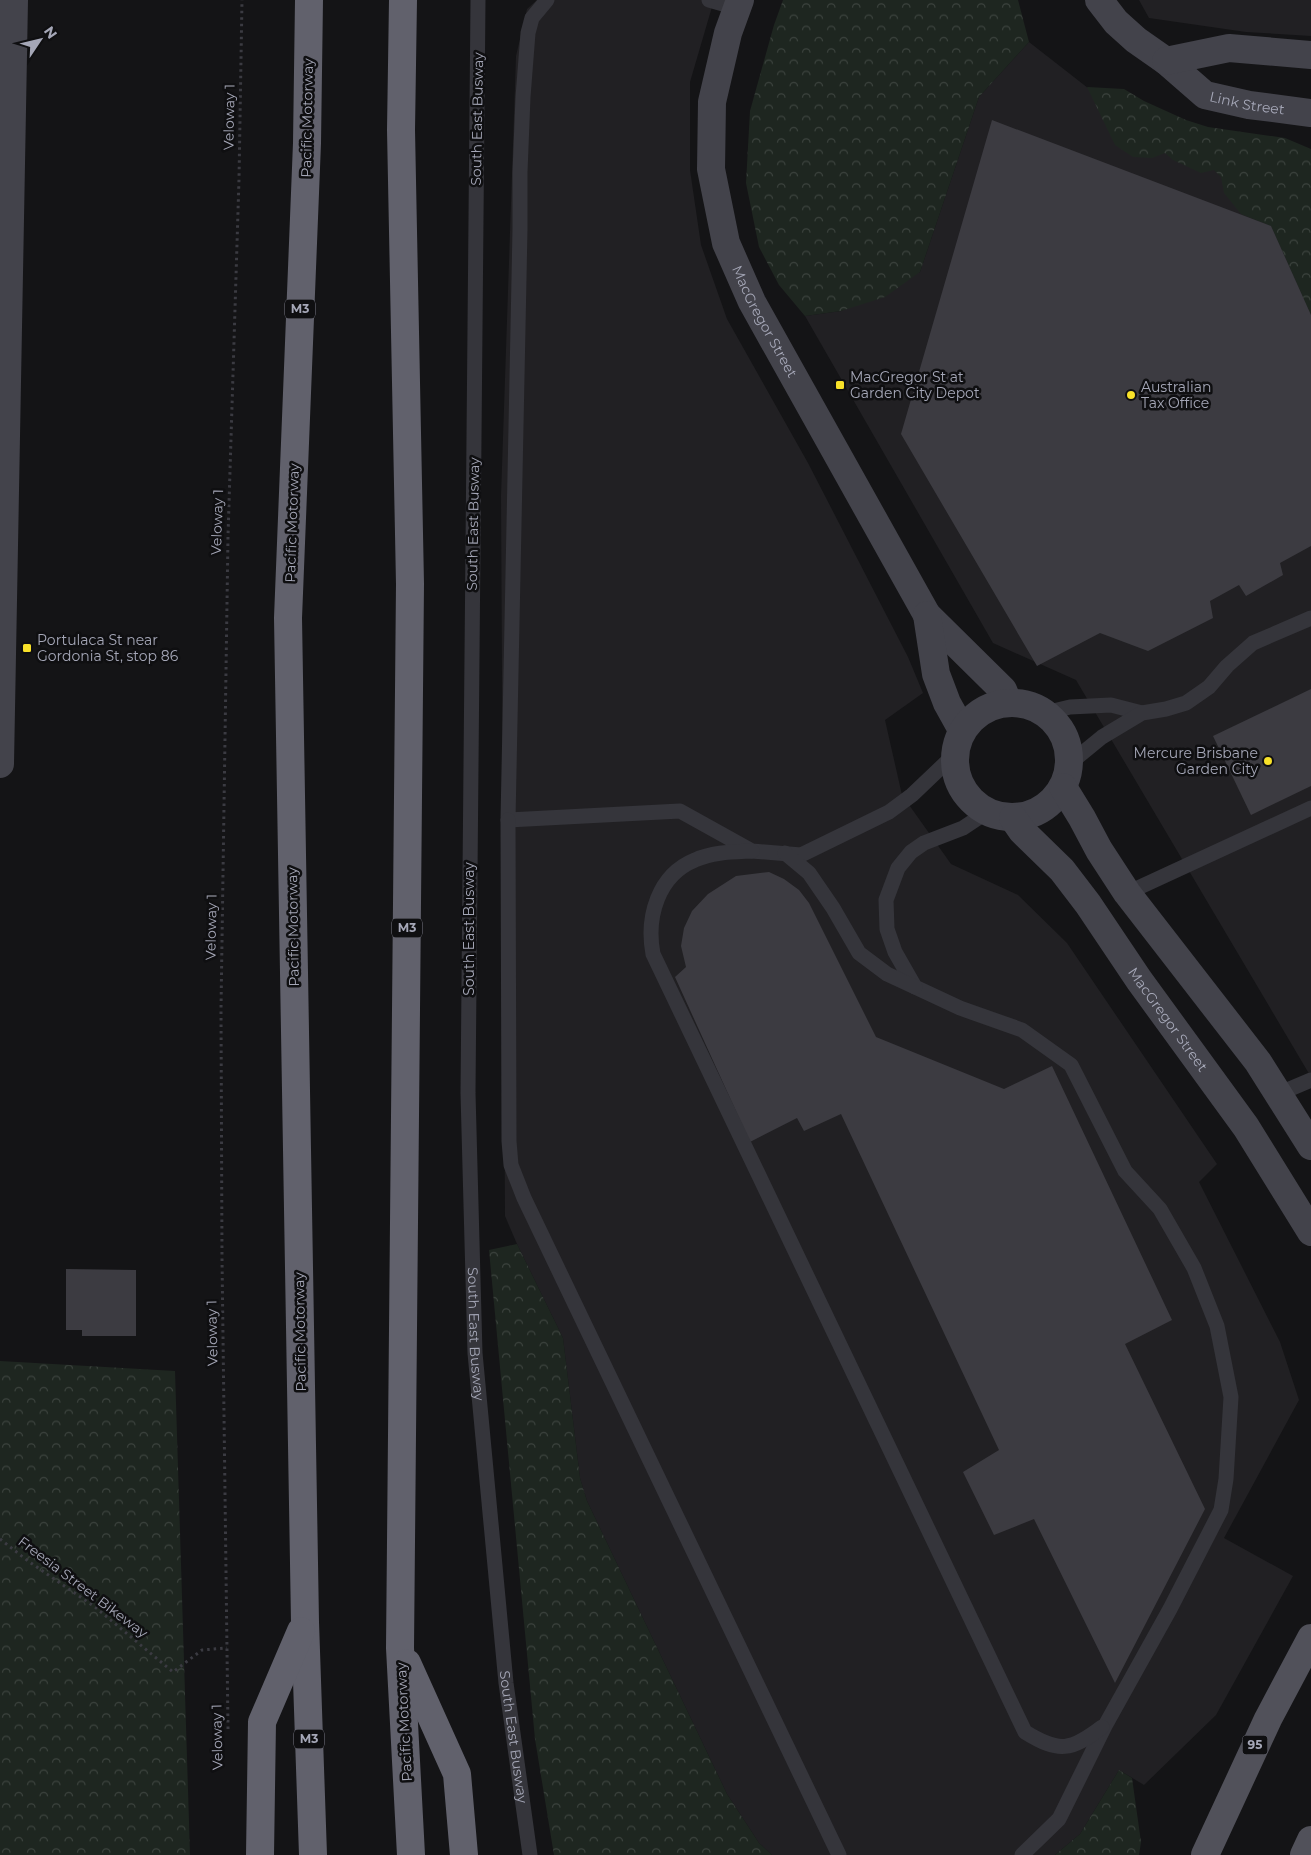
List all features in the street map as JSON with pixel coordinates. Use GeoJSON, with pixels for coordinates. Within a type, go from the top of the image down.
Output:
{"type":"FeatureCollection","features":[{"type":"Feature","properties":{"kind":"highway","name":"Pacific Motorway"},"geometry":{"type":"LineString","coordinates":[[309,0],[307,143],[288,618],[305,1622],[313,1855]]}},
{"type":"Feature","properties":{"kind":"highway","name":"Pacific Motorway"},"geometry":{"type":"LineString","coordinates":[[402,0],[400,130],[410,594],[400,1648],[410,1855]]}},
{"type":"Feature","properties":{"kind":"highway"},"geometry":{"type":"LineString","coordinates":[[260,1855],[262,1722],[305,1622]]}},
{"type":"Feature","properties":{"kind":"highway"},"geometry":{"type":"LineString","coordinates":[[400,1648],[457,1774],[464,1855]]}},
{"type":"Feature","properties":{"kind":"main road","name":"95"},"geometry":{"type":"LineString","coordinates":[[1204,1855],[1268,1719],[1311,1638]]}},
{"type":"Feature","properties":{"kind":"main road"},"geometry":{"type":"LineString","coordinates":[[1304,1855],[1311,1840]]}},
{"type":"Feature","properties":{"kind":"street"},"geometry":{"type":"LineString","coordinates":[[0,764],[14,0]]}},
{"type":"Feature","properties":{"kind":"street","name":"Link Street"},"geometry":{"type":"LineString","coordinates":[[1099,0],[1116,22],[1136,40],[1166,61],[1205,95],[1249,105],[1311,114]]}},
{"type":"Feature","properties":{"kind":"street","name":"MacGregor Street"},"geometry":{"type":"LineString","coordinates":[[739,4],[728,33],[712,102],[711,169],[726,243],[752,302],[927,616],[1003,690],[1008,702]]}},
{"type":"Feature","properties":{"kind":"street"},"geometry":{"type":"LineString","coordinates":[[1166,61],[1229,48],[1311,55]]}},
{"type":"Feature","properties":{"kind":"street","name":"MacGregor Street"},"geometry":{"type":"LineString","coordinates":[[927,616],[936,674],[947,703],[958,742]]}},
{"type":"Feature","properties":{"kind":"street"},"geometry":{"type":"LineString","coordinates":[[1066,776],[1054,800],[1042,809],[1028,816],[1000,815],[972,802],[962,788],[956,772],[958,742],[974,716],[990,707],[1008,702],[1028,705],[1045,713],[1059,727],[1067,745],[1066,776],[1082,818],[1099,850],[1128,893],[1258,1062],[1311,1146]]}},
{"type":"Feature","properties":{"kind":"street","name":"MacGregor Street"},"geometry":{"type":"LineString","coordinates":[[1000,815],[1022,831],[1062,870],[1088,904],[1139,980],[1246,1127],[1311,1232]]}},
{"type":"Feature","properties":{"kind":"lane","name":"South East Busway"},"geometry":{"type":"LineString","coordinates":[[478,0],[468,1092],[474,1353],[506,1683],[530,1855]]}},
{"type":"Feature","properties":{"kind":"lane"},"geometry":{"type":"LineString","coordinates":[[548,0],[532,18],[528,34],[520,172],[508,820],[509,1141],[514,1173],[524,1198],[838,1855]]}},
{"type":"Feature","properties":{"kind":"lane"},"geometry":{"type":"LineString","coordinates":[[710,0],[739,4]]}},
{"type":"Feature","properties":{"kind":"lane"},"geometry":{"type":"LineString","coordinates":[[1066,776],[1109,732],[1142,713],[1186,703],[1209,687],[1227,666],[1253,643],[1311,618]]}},
{"type":"Feature","properties":{"kind":"lane"},"geometry":{"type":"LineString","coordinates":[[1045,713],[1070,707],[1111,705],[1142,713]]}},
{"type":"Feature","properties":{"kind":"lane"},"geometry":{"type":"LineString","coordinates":[[958,742],[912,795],[888,812],[800,855],[752,851],[720,853],[695,860],[681,868],[658,894],[653,911],[651,943],[653,954],[1025,1732],[1044,1744],[1062,1748],[1085,1740],[1106,1724]]}},
{"type":"Feature","properties":{"kind":"lane"},"geometry":{"type":"LineString","coordinates":[[1128,893],[1311,808]]}},
{"type":"Feature","properties":{"kind":"lane"},"geometry":{"type":"LineString","coordinates":[[508,820],[680,811],[752,851]]}},
{"type":"Feature","properties":{"kind":"lane"},"geometry":{"type":"LineString","coordinates":[[915,987],[895,952],[887,929],[886,900],[898,868],[911,852],[924,843],[1000,815]]}},
{"type":"Feature","properties":{"kind":"lane"},"geometry":{"type":"LineString","coordinates":[[785,854],[809,874],[833,908],[859,953],[887,974],[960,1008],[1022,1030],[1071,1064],[1125,1170],[1160,1209],[1194,1268],[1217,1326],[1231,1397],[1226,1479],[1221,1510],[1170,1609],[1106,1724],[1059,1819],[1022,1855]]}},
{"type":"Feature","properties":{"kind":"lane"},"geometry":{"type":"LineString","coordinates":[[1278,1094],[1311,1080]]}},
{"type":"Feature","properties":{"kind":"path","name":"Veloway 1"},"geometry":{"type":"LineString","coordinates":[[228,1737],[221,1009],[228,536],[239,179],[242,0]]}},
{"type":"Feature","properties":{"kind":"path","name":"Freesia Street Bikeway"},"geometry":{"type":"LineString","coordinates":[[0,1539],[28,1561],[95,1607],[173,1672],[202,1650],[227,1648]]}},
{"type":"Feature","properties":{"kind":"shaded area"},"geometry":{"type":"Polygon","coordinates":[[[537,0],[714,0],[690,82],[690,170],[701,245],[727,319],[808,463],[908,657],[923,693],[885,720],[902,795],[951,864],[1018,895],[1067,943],[1217,1164],[1199,1182],[1280,1342],[1299,1400],[1224,1538],[1293,1576],[1216,1715],[1144,1785],[1119,1770],[1080,1834],[1055,1855],[772,1855],[759,1843],[727,1794],[587,1501],[580,1478],[563,1338],[505,1216],[501,496],[516,56],[527,9],[537,0]]]}},
{"type":"Feature","properties":{"kind":"shaded area"},"geometry":{"type":"Polygon","coordinates":[[[1139,0],[1311,0],[1311,36],[1246,32],[1149,18],[1139,0]]]}},
{"type":"Feature","properties":{"kind":"shaded area"},"geometry":{"type":"Polygon","coordinates":[[[1029,42],[1120,113],[1311,163],[1311,1077],[1076,680],[993,643],[805,316],[841,311],[920,272],[979,97],[1029,42]]]}},
{"type":"Feature","properties":{"kind":"green space"},"geometry":{"type":"Polygon","coordinates":[[[783,0],[1018,0],[1029,42],[979,97],[920,272],[885,297],[841,311],[805,316],[779,285],[759,247],[746,183],[750,111],[774,25],[783,0]]]}},
{"type":"Feature","properties":{"kind":"green space"},"geometry":{"type":"Polygon","coordinates":[[[1087,87],[1124,89],[1144,101],[1186,120],[1208,127],[1285,138],[1311,149],[1311,315],[1271,226],[1241,214],[1224,193],[1221,177],[1214,170],[1201,173],[1173,160],[1165,153],[1152,158],[1133,157],[1115,145],[1087,87]]]}},
{"type":"Feature","properties":{"kind":"green space"},"geometry":{"type":"Polygon","coordinates":[[[517,1244],[563,1338],[580,1478],[587,1501],[727,1794],[759,1843],[772,1855],[554,1855],[535,1739],[489,1250],[517,1244]]]}},
{"type":"Feature","properties":{"kind":"green space"},"geometry":{"type":"Polygon","coordinates":[[[0,1361],[175,1371],[190,1855],[0,1855],[0,1361]]]}},
{"type":"Feature","properties":{"kind":"green space"},"geometry":{"type":"Polygon","coordinates":[[[1119,1770],[1132,1778],[1141,1842],[1139,1855],[1055,1855],[1080,1834],[1119,1770]]]}},
{"type":"Feature","properties":{"kind":"building"},"geometry":{"type":"Polygon","coordinates":[[[992,120],[1271,226],[1311,315],[1311,546],[1280,563],[1283,575],[1246,596],[1239,585],[1210,601],[1213,618],[1148,651],[1100,633],[1037,666],[901,434],[992,120]]]}},
{"type":"Feature","properties":{"kind":"building","name":"Mercure Brisbane Garden City"},"geometry":{"type":"Polygon","coordinates":[[[1311,689],[1311,786],[1251,815],[1213,736],[1311,689]]]}},
{"type":"Feature","properties":{"kind":"building"},"geometry":{"type":"Polygon","coordinates":[[[769,872],[784,879],[799,890],[809,903],[876,1037],[1004,1089],[1052,1066],[1172,1320],[1125,1344],[1205,1509],[1115,1683],[1034,1519],[994,1535],[963,1472],[999,1450],[841,1114],[804,1131],[797,1118],[750,1142],[675,977],[686,967],[681,946],[684,928],[692,911],[708,894],[736,876],[769,872]]]}},
{"type":"Feature","properties":{"kind":"building"},"geometry":{"type":"Polygon","coordinates":[[[66,1269],[136,1270],[136,1336],[82,1336],[82,1330],[66,1330],[66,1269]]]}},
{"type":"Feature","properties":{"kind":"place","name":"MacGregor St at Garden City Depot"},"geometry":{"type":"Point","coordinates":[840,385]}},
{"type":"Feature","properties":{"kind":"place","name":"Australian Tax Office"},"geometry":{"type":"Point","coordinates":[1131,395]}},
{"type":"Feature","properties":{"kind":"place","name":"Portulaca St near Gordonia St, stop 86"},"geometry":{"type":"Point","coordinates":[27,648]}},
{"type":"Feature","properties":{"kind":"place","name":"Mercure Brisbane Garden City"},"geometry":{"type":"Point","coordinates":[1268,761]}}]}
